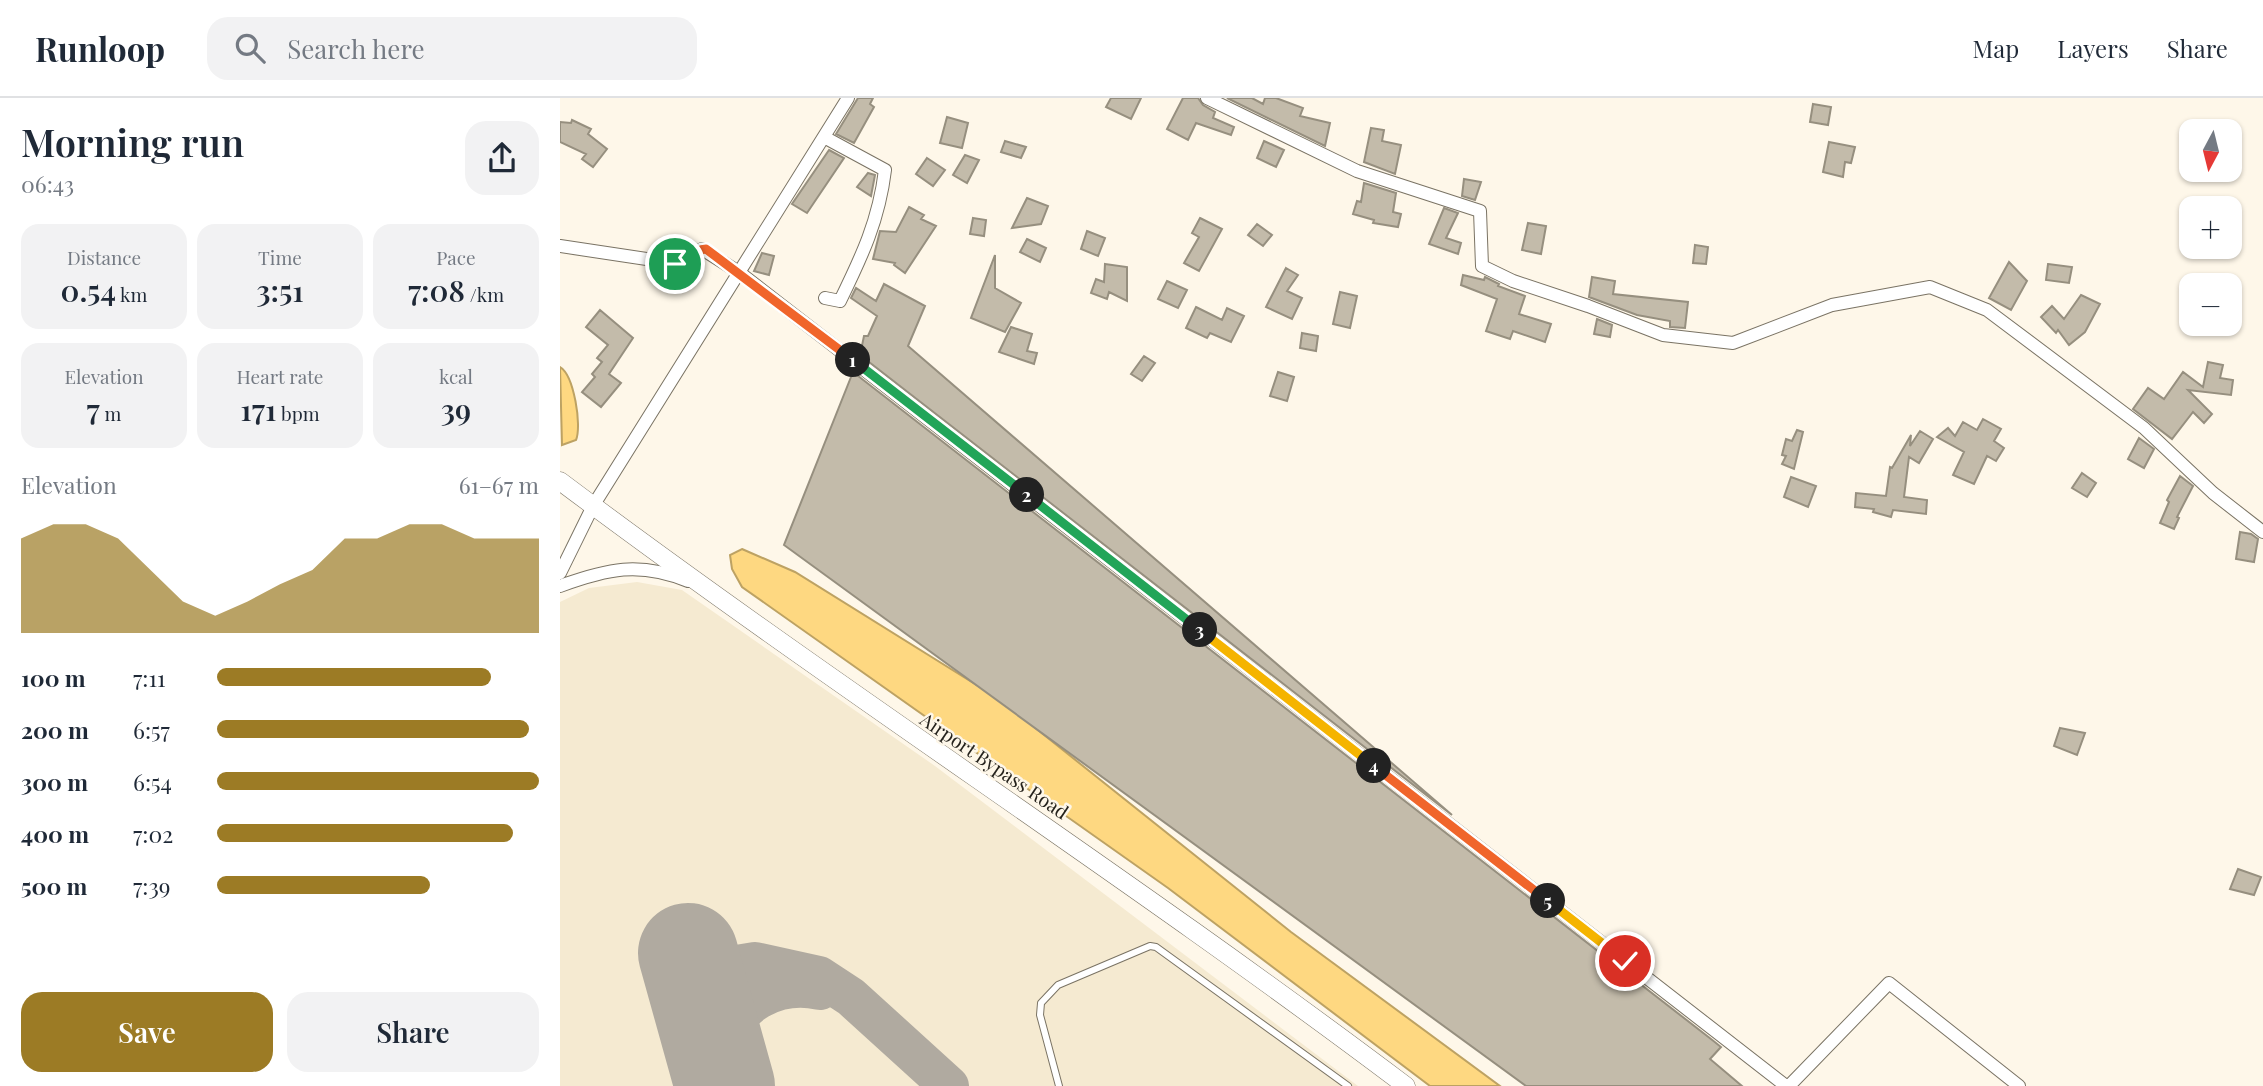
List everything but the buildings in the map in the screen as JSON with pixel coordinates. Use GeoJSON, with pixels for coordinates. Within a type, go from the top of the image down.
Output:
{"type":"FeatureCollection","features":[{"type":"Feature","properties":{"kind":"street"},"geometry":{"type":"LineString","coordinates":[[560,573],[592,505],[848,98]]}},
{"type":"Feature","properties":{"kind":"street"},"geometry":{"type":"LineString","coordinates":[[1207,98],[1357,171],[1480,211],[1482,266],[1513,281],[1663,335],[1733,343],[1832,305],[1930,287],[1987,310],[2144,428],[2213,493],[2263,531]]}},
{"type":"Feature","properties":{"kind":"street"},"geometry":{"type":"LineString","coordinates":[[824,137],[885,170],[881,204],[861,257],[840,301],[825,298]]}},
{"type":"Feature","properties":{"kind":"street"},"geometry":{"type":"LineString","coordinates":[[560,246],[680,264],[702,248],[740,273],[1788,1086],[1889,983],[2019,1086]]}},
{"type":"Feature","properties":{"kind":"street","name":"Airport Bypass Road"},"geometry":{"type":"LineString","coordinates":[[560,481],[708,589],[1068,840],[1406,1086]]}},
{"type":"Feature","properties":{"kind":"street"},"geometry":{"type":"LineString","coordinates":[[560,586],[616,569],[674,576],[708,589]]}},
{"type":"Feature","properties":{"kind":"lane"},"geometry":{"type":"LineString","coordinates":[[1059,1086],[1040,1015],[1041,1003],[1058,985],[1150,946],[1156,947],[1348,1086]]}},
{"type":"Feature","properties":{"kind":"shaded area"},"geometry":{"type":"Polygon","coordinates":[[[560,367],[573,390],[578,424],[576,440],[562,445],[560,367]]]}},
{"type":"Feature","properties":{"kind":"shaded area"},"geometry":{"type":"Polygon","coordinates":[[[742,549],[795,572],[999,699],[1291,932],[1500,1086],[1430,1086],[1168,888],[742,587],[732,569],[730,555],[742,549]]]}},
{"type":"Feature","properties":{"kind":"shaded area"},"geometry":{"type":"Polygon","coordinates":[[[637,582],[682,590],[935,766],[1358,1086],[560,1086],[560,602],[589,588],[637,582]]]}},
{"type":"Feature","properties":{"kind":"taxiway"},"geometry":{"type":"LineString","coordinates":[[694,972],[755,962],[819,976],[851,997],[949,1086]]}},
{"type":"Feature","properties":{"kind":"taxiway"},"geometry":{"type":"LineString","coordinates":[[721,1071],[724,1044],[730,1029],[738,1016],[749,1006],[775,992],[805,988],[820,990]]}},
{"type":"Feature","properties":{"kind":"runway"},"geometry":{"type":"LineString","coordinates":[[688,953],[725,1086]]}},
{"type":"Feature","properties":{"kind":"route"},"geometry":{"type":"LineString","coordinates":[[675,264],[682,264],[702,248],[740,273],[1625,961]]}}]}
